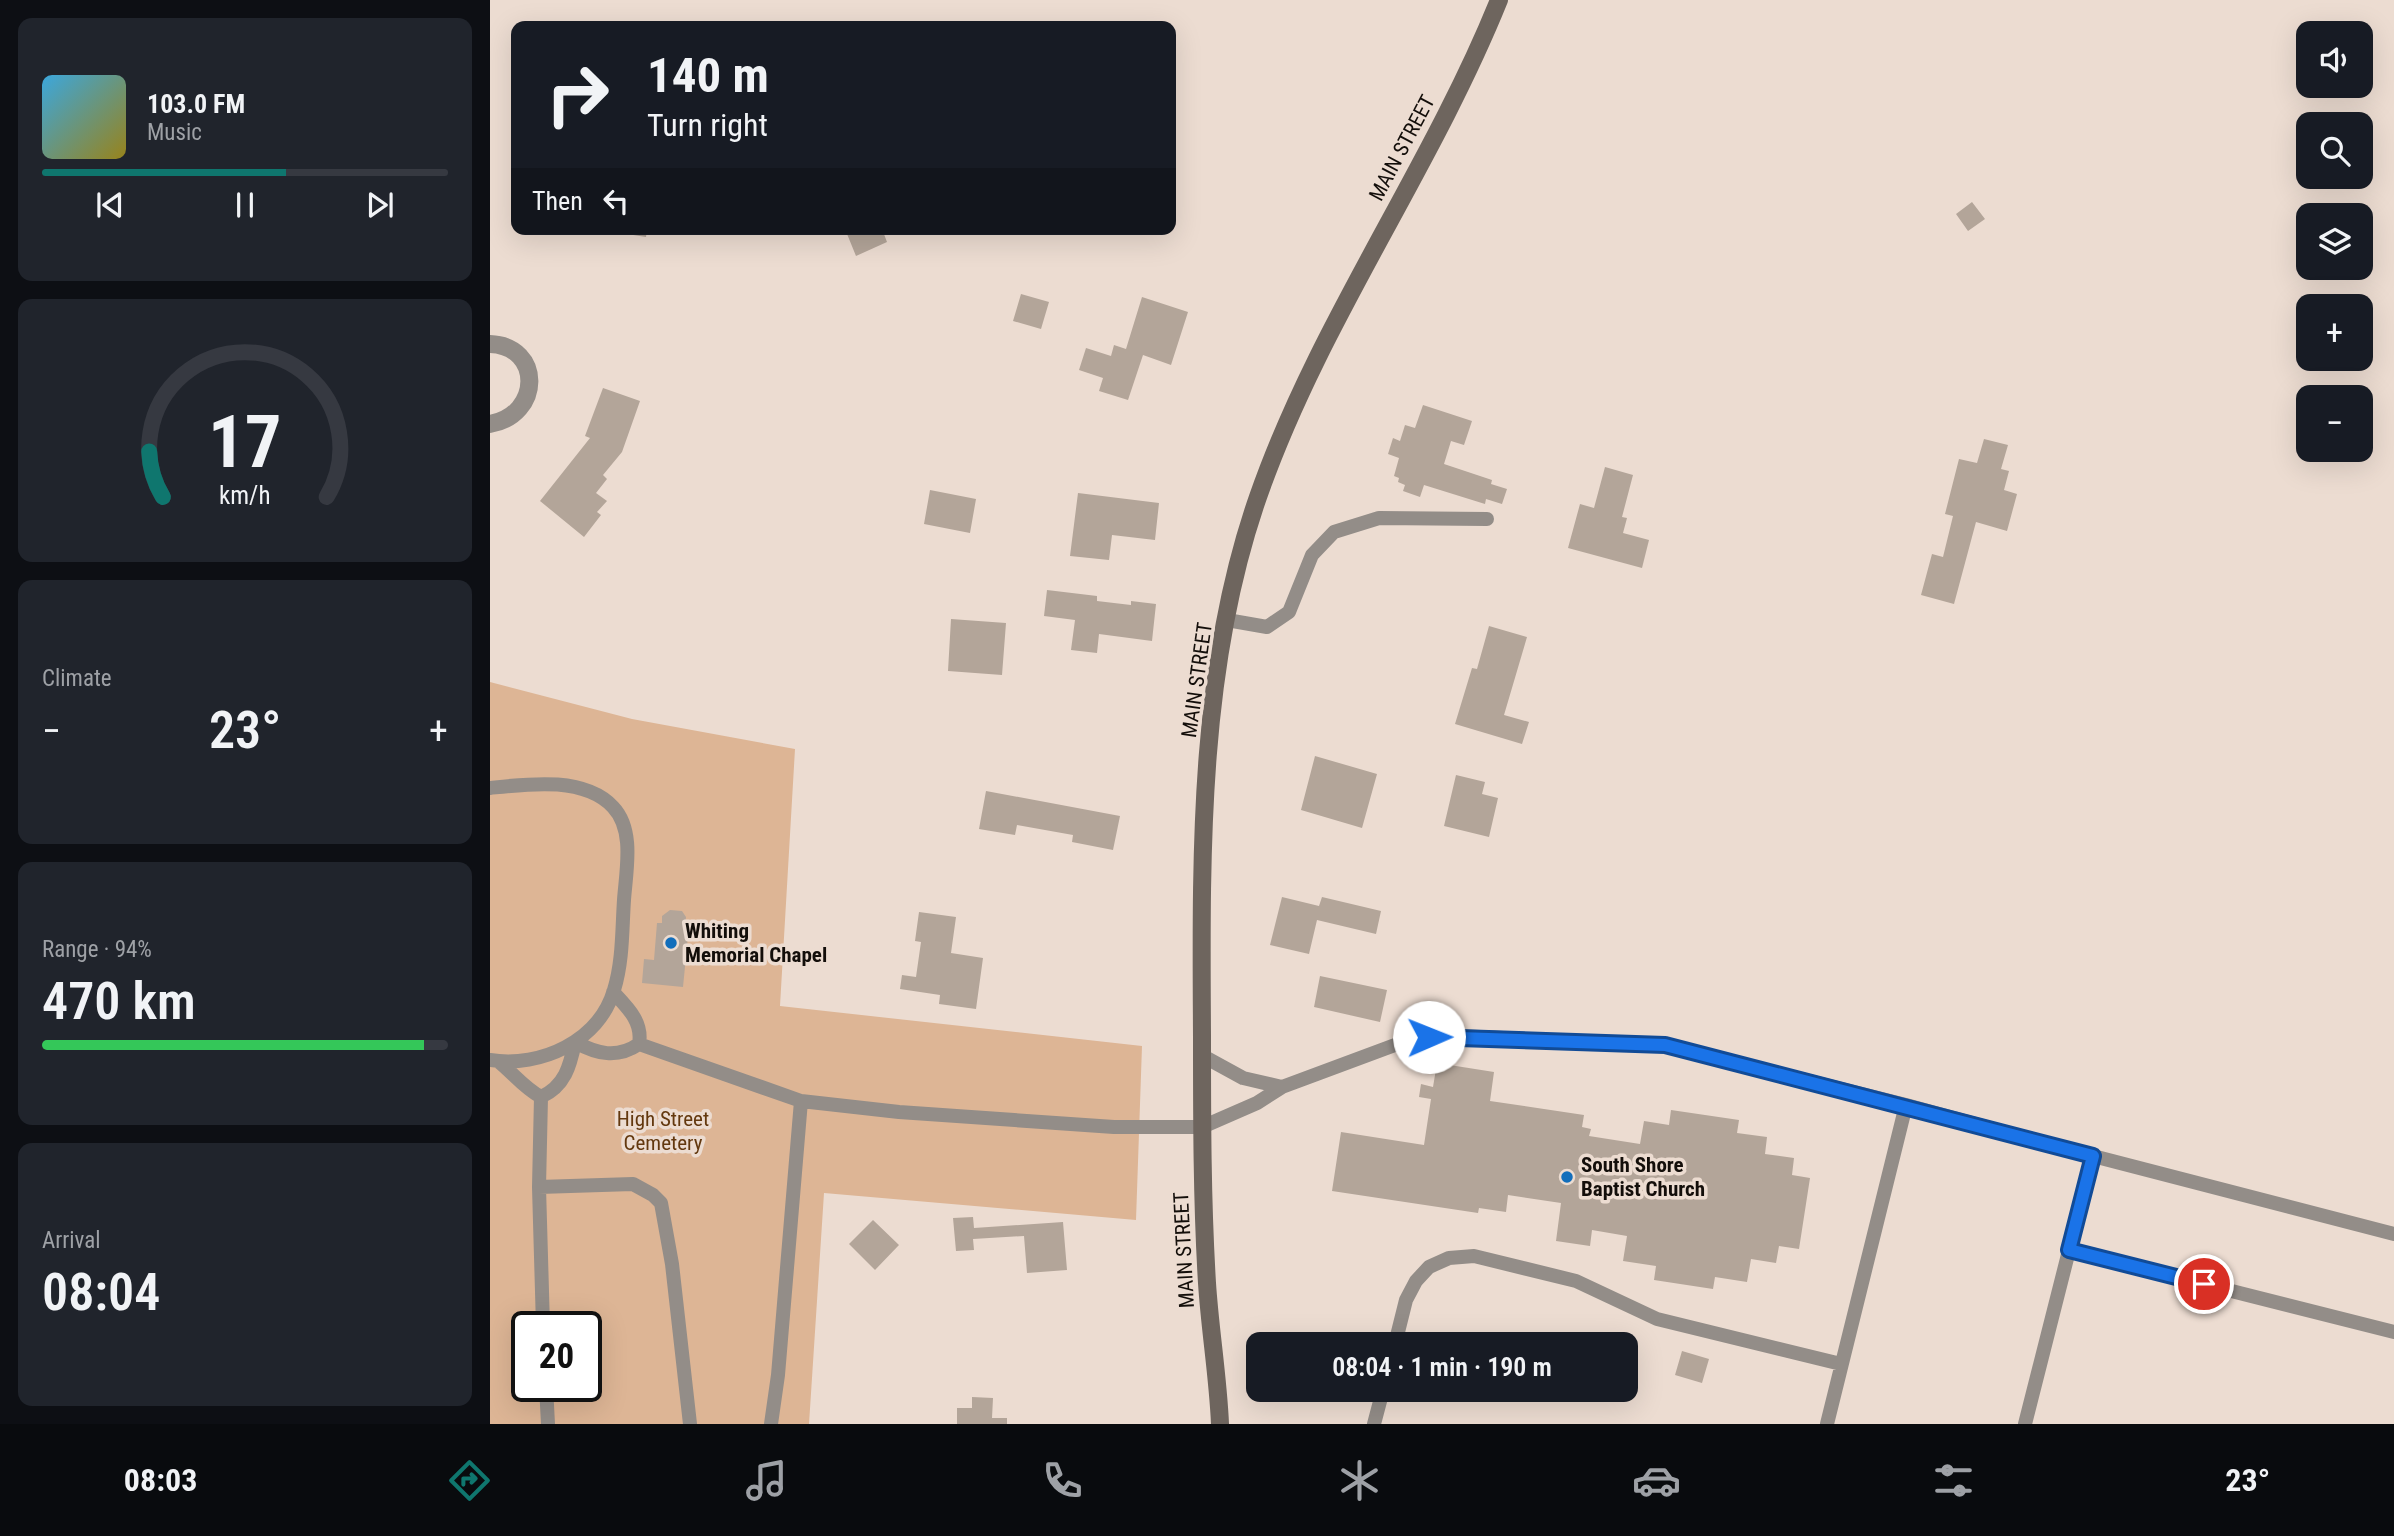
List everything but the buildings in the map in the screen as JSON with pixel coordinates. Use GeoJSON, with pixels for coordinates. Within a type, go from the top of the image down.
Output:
{"type":"FeatureCollection","features":[{"type":"Feature","properties":{"kind":"main road","name":"MAIN STREET"},"geometry":{"type":"LineString","coordinates":[[1220,1424],[1207,1288],[1201,1055],[1205,802],[1227,620],[1246,535],[1290,416],[1451,104],[1499,0]]}},
{"type":"Feature","properties":{"kind":"street"},"geometry":{"type":"LineString","coordinates":[[490,344],[507,347],[517,355],[529,376],[530,390],[516,414],[504,421],[490,424]]}},
{"type":"Feature","properties":{"kind":"lane"},"geometry":{"type":"LineString","coordinates":[[1227,620],[1267,627],[1289,612],[1312,555],[1334,532],[1379,518],[1486,519]]}},
{"type":"Feature","properties":{"kind":"lane"},"geometry":{"type":"LineString","coordinates":[[490,788],[526,784],[588,791],[611,804],[621,816],[628,853],[619,971],[613,992],[592,1028],[575,1042],[535,1058],[494,1061]]}},
{"type":"Feature","properties":{"kind":"lane"},"geometry":{"type":"LineString","coordinates":[[575,1042],[595,1053],[611,1054],[629,1051],[639,1044],[641,1033],[636,1020],[613,992]]}},
{"type":"Feature","properties":{"kind":"lane"},"geometry":{"type":"LineString","coordinates":[[639,1044],[801,1101],[1114,1127],[1202,1127],[1257,1103],[1282,1087],[1403,1042],[1457,1036],[1665,1045],[1906,1105],[2394,1234]]}},
{"type":"Feature","properties":{"kind":"lane"},"geometry":{"type":"LineString","coordinates":[[541,1097],[552,1092],[569,1070],[575,1042]]}},
{"type":"Feature","properties":{"kind":"lane"},"geometry":{"type":"LineString","coordinates":[[1201,1055],[1244,1077],[1282,1087]]}},
{"type":"Feature","properties":{"kind":"lane"},"geometry":{"type":"LineString","coordinates":[[494,1061],[517,1076],[529,1091],[541,1097]]}},
{"type":"Feature","properties":{"kind":"lane"},"geometry":{"type":"LineString","coordinates":[[541,1097],[539,1187],[543,1311]]}},
{"type":"Feature","properties":{"kind":"lane"},"geometry":{"type":"LineString","coordinates":[[771,1424],[778,1375],[801,1101]]}},
{"type":"Feature","properties":{"kind":"lane"},"geometry":{"type":"LineString","coordinates":[[1827,1424],[1906,1105]]}},
{"type":"Feature","properties":{"kind":"lane"},"geometry":{"type":"LineString","coordinates":[[2025,1424],[2093,1156]]}},
{"type":"Feature","properties":{"kind":"lane"},"geometry":{"type":"LineString","coordinates":[[539,1187],[633,1184],[653,1195],[661,1203],[673,1264],[690,1424]]}},
{"type":"Feature","properties":{"kind":"lane"},"geometry":{"type":"LineString","coordinates":[[2069,1250],[2394,1332]]}},
{"type":"Feature","properties":{"kind":"lane"},"geometry":{"type":"LineString","coordinates":[[1398,1332],[1406,1300],[1416,1281],[1429,1267],[1448,1258],[1474,1256],[1576,1281],[1657,1319],[1841,1364]]}},
{"type":"Feature","properties":{"kind":"lane"},"geometry":{"type":"LineString","coordinates":[[547,1402],[548,1424]]}},
{"type":"Feature","properties":{"kind":"lane"},"geometry":{"type":"LineString","coordinates":[[1374,1424],[1380,1402]]}},
{"type":"Feature","properties":{"kind":"green space","name":"High Street Cemetery"},"geometry":{"type":"Polygon","coordinates":[[[490,682],[632,719],[795,749],[780,1006],[1142,1046],[1136,1220],[824,1193],[809,1424],[490,1424],[490,682]]]}},
{"type":"Feature","properties":{"kind":"place","name":"Whiting Memorial Chapel"},"geometry":{"type":"Point","coordinates":[671,943]}},
{"type":"Feature","properties":{"kind":"place","name":"South Shore Baptist Church"},"geometry":{"type":"Point","coordinates":[1567,1177]}},
{"type":"Feature","properties":{"kind":"route"},"geometry":{"type":"LineString","coordinates":[[1429,1037],[1665,1045],[1906,1105],[2093,1156],[2069,1250],[2204,1284]]}}]}
